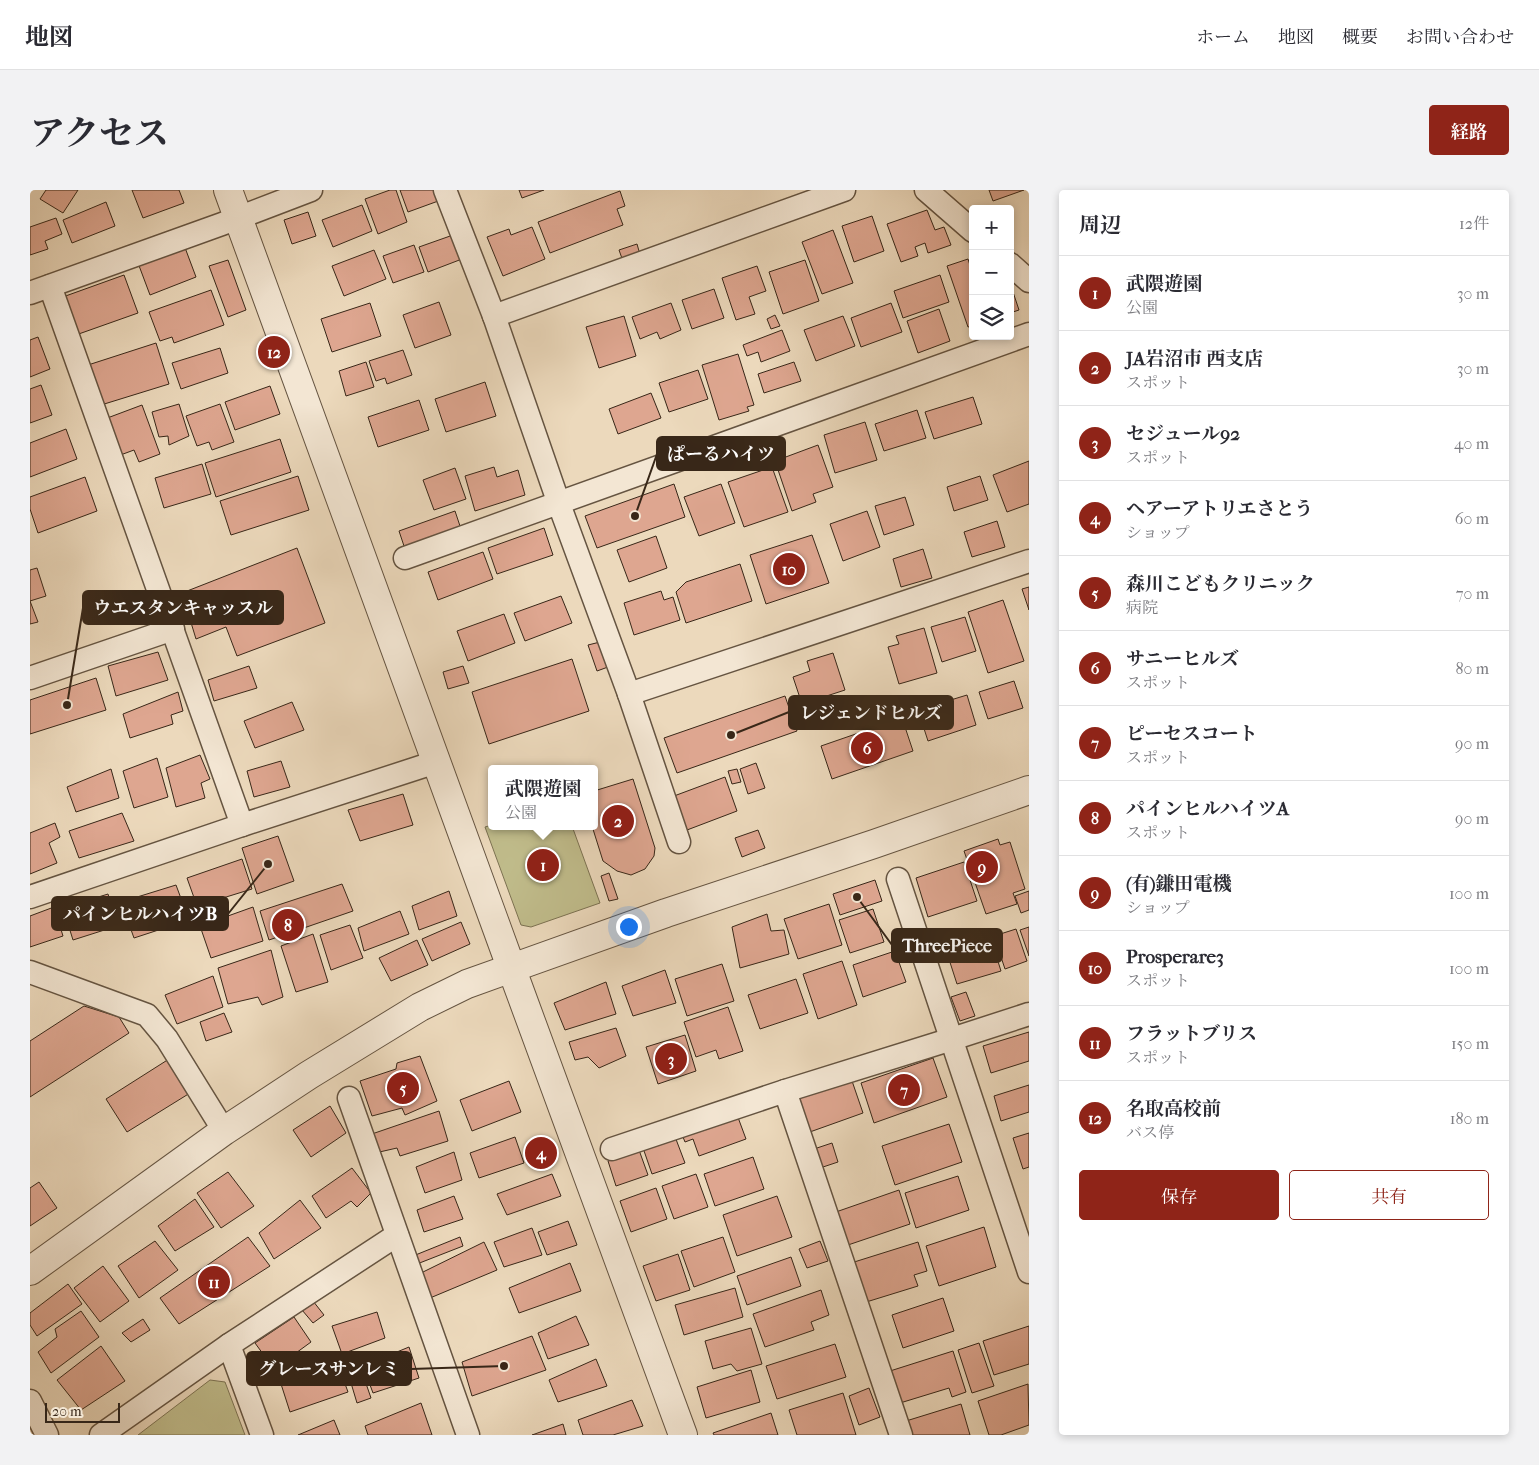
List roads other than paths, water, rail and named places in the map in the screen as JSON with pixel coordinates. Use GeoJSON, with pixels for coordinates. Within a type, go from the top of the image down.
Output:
{"type":"FeatureCollection","features":[{"type":"Feature","properties":{"kind":"street"},"geometry":{"type":"LineString","coordinates":[[228,190],[683,1435]]}},
{"type":"Feature","properties":{"kind":"street"},"geometry":{"type":"LineString","coordinates":[[242,825],[173,629],[40,290],[311,190]]}},
{"type":"Feature","properties":{"kind":"street"},"geometry":{"type":"LineString","coordinates":[[445,190],[494,316],[559,504],[629,694],[679,842]]}},
{"type":"Feature","properties":{"kind":"street"},"geometry":{"type":"LineString","coordinates":[[494,316],[844,190]]}},
{"type":"Feature","properties":{"kind":"street"},"geometry":{"type":"LineString","coordinates":[[926,190],[969,228]]}},
{"type":"Feature","properties":{"kind":"street"},"geometry":{"type":"LineString","coordinates":[[1014,268],[1029,281]]}},
{"type":"Feature","properties":{"kind":"street"},"geometry":{"type":"LineString","coordinates":[[405,558],[1029,334]]}},
{"type":"Feature","properties":{"kind":"street"},"geometry":{"type":"LineString","coordinates":[[629,694],[1029,561]]}},
{"type":"Feature","properties":{"kind":"street"},"geometry":{"type":"LineString","coordinates":[[30,678],[173,629]]}},
{"type":"Feature","properties":{"kind":"street"},"geometry":{"type":"LineString","coordinates":[[30,897],[436,762]]}},
{"type":"Feature","properties":{"kind":"street"},"geometry":{"type":"LineString","coordinates":[[30,1271],[224,1131],[309,1075],[420,1007],[467,984],[666,913],[1029,790]]}},
{"type":"Feature","properties":{"kind":"street"},"geometry":{"type":"LineString","coordinates":[[898,879],[1029,1272]]}},
{"type":"Feature","properties":{"kind":"street"},"geometry":{"type":"LineString","coordinates":[[30,972],[147,1015],[167,1039],[224,1131]]}},
{"type":"Feature","properties":{"kind":"street"},"geometry":{"type":"LineString","coordinates":[[612,1149],[785,1091],[1029,1014]]}},
{"type":"Feature","properties":{"kind":"street"},"geometry":{"type":"LineString","coordinates":[[785,1091],[901,1435]]}},
{"type":"Feature","properties":{"kind":"street"},"geometry":{"type":"LineString","coordinates":[[349,1098],[468,1435]]}},
{"type":"Feature","properties":{"kind":"street"},"geometry":{"type":"LineString","coordinates":[[101,1435],[229,1345],[397,1235]]}},
{"type":"Feature","properties":{"kind":"street"},"geometry":{"type":"LineString","coordinates":[[229,1345],[262,1435]]}},
{"type":"Feature","properties":{"kind":"street"},"geometry":{"type":"LineString","coordinates":[[30,1401],[48,1435]]}},
{"type":"Feature","properties":{"kind":"place","name":"名取高校前"},"geometry":{"type":"Point","coordinates":[274,352]}},
{"type":"Feature","properties":{"kind":"place","name":"ぱーるハイツ"},"geometry":{"type":"Point","coordinates":[635,516]}},
{"type":"Feature","properties":{"kind":"place","name":"Prosperare3"},"geometry":{"type":"Point","coordinates":[789,569]}},
{"type":"Feature","properties":{"kind":"place","name":"ウエスタンキャッスル"},"geometry":{"type":"Point","coordinates":[67,705]}},
{"type":"Feature","properties":{"kind":"place","name":"レジェンドヒルズ"},"geometry":{"type":"Point","coordinates":[731,735]}},
{"type":"Feature","properties":{"kind":"place","name":"サニーヒルズ"},"geometry":{"type":"Point","coordinates":[867,748]}},
{"type":"Feature","properties":{"kind":"place","name":"JA岩沼市 西支店"},"geometry":{"type":"Point","coordinates":[618,821]}},
{"type":"Feature","properties":{"kind":"place","name":"パインヒルハイツB"},"geometry":{"type":"Point","coordinates":[268,864]}},
{"type":"Feature","properties":{"kind":"place","name":"武隈遊園"},"geometry":{"type":"Point","coordinates":[543,865]}},
{"type":"Feature","properties":{"kind":"place","name":"(有)鎌田電機"},"geometry":{"type":"Point","coordinates":[982,867]}},
{"type":"Feature","properties":{"kind":"place","name":"ThreePiece"},"geometry":{"type":"Point","coordinates":[857,897]}},
{"type":"Feature","properties":{"kind":"place","name":"パインヒルハイツA"},"geometry":{"type":"Point","coordinates":[288,925]}},
{"type":"Feature","properties":{"kind":"place","name":"セジュール92"},"geometry":{"type":"Point","coordinates":[671,1059]}},
{"type":"Feature","properties":{"kind":"place","name":"森川こどもクリニック"},"geometry":{"type":"Point","coordinates":[403,1088]}},
{"type":"Feature","properties":{"kind":"place","name":"ピーセスコート"},"geometry":{"type":"Point","coordinates":[904,1090]}},
{"type":"Feature","properties":{"kind":"place","name":"ヘアーアトリエさとう"},"geometry":{"type":"Point","coordinates":[541,1153]}},
{"type":"Feature","properties":{"kind":"place","name":"フラットブリス"},"geometry":{"type":"Point","coordinates":[214,1282]}},
{"type":"Feature","properties":{"kind":"place","name":"グレースサンレミ"},"geometry":{"type":"Point","coordinates":[504,1366]}}]}
